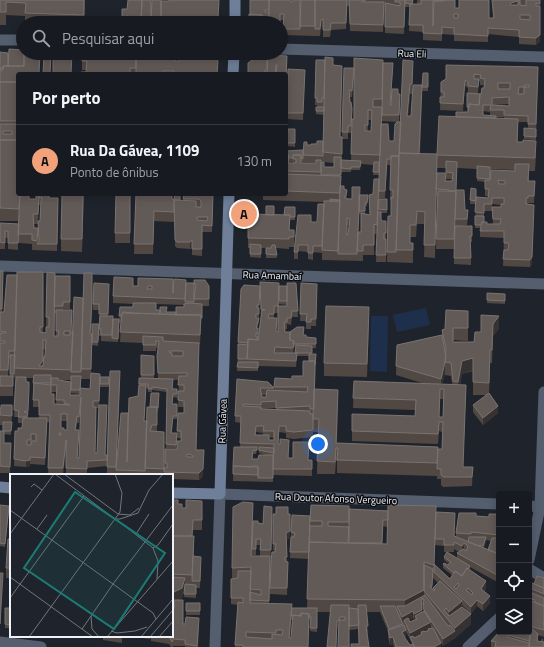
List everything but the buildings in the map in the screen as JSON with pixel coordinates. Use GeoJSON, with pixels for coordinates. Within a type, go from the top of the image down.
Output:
{"type":"FeatureCollection","features":[{"type":"Feature","properties":{"kind":"main road"},"geometry":{"type":"LineString","coordinates":[[235,0],[235,16]]}},
{"type":"Feature","properties":{"kind":"main road"},"geometry":{"type":"LineString","coordinates":[[233,72],[234,60]]}},
{"type":"Feature","properties":{"kind":"main road","name":"Rua Gávea"},"geometry":{"type":"LineString","coordinates":[[220,494],[229,196]]}},
{"type":"Feature","properties":{"kind":"main road","name":"Rua Doutor Afonso Vergueiro"},"geometry":{"type":"LineString","coordinates":[[173,493],[220,494]]}},
{"type":"Feature","properties":{"kind":"street"},"geometry":{"type":"LineString","coordinates":[[0,40],[16,40]]}},
{"type":"Feature","properties":{"kind":"street","name":"Rua Eli"},"geometry":{"type":"LineString","coordinates":[[288,49],[544,57]]}},
{"type":"Feature","properties":{"kind":"street","name":"Rua Amambaí"},"geometry":{"type":"LineString","coordinates":[[0,266],[544,284]]}},
{"type":"Feature","properties":{"kind":"street"},"geometry":{"type":"LineString","coordinates":[[532,542],[538,507],[543,435],[544,392]]}},
{"type":"Feature","properties":{"kind":"street","name":"Rua Doutor Afonso Vergueiro"},"geometry":{"type":"LineString","coordinates":[[220,494],[496,504]]}},
{"type":"Feature","properties":{"kind":"street","name":"Rua Gávea"},"geometry":{"type":"LineString","coordinates":[[215,647],[220,494]]}},
{"type":"Feature","properties":{"kind":"street"},"geometry":{"type":"LineString","coordinates":[[532,571],[544,578]]}},
{"type":"Feature","properties":{"kind":"street"},"geometry":{"type":"LineString","coordinates":[[468,647],[496,621]]}},
{"type":"Feature","properties":{"kind":"street"},"geometry":{"type":"LineString","coordinates":[[0,642],[41,647]]}},
{"type":"Feature","properties":{"kind":"shaded area"},"geometry":{"type":"Polygon","coordinates":[[[426,308],[430,325],[397,332],[393,315],[426,308]]]}},
{"type":"Feature","properties":{"kind":"shaded area"},"geometry":{"type":"Polygon","coordinates":[[[371,316],[388,316],[387,372],[370,371],[371,316]]]}},
{"type":"Feature","properties":{"kind":"place","name":"Rua Da Gávea, 1109"},"geometry":{"type":"Point","coordinates":[244,214]}}]}
